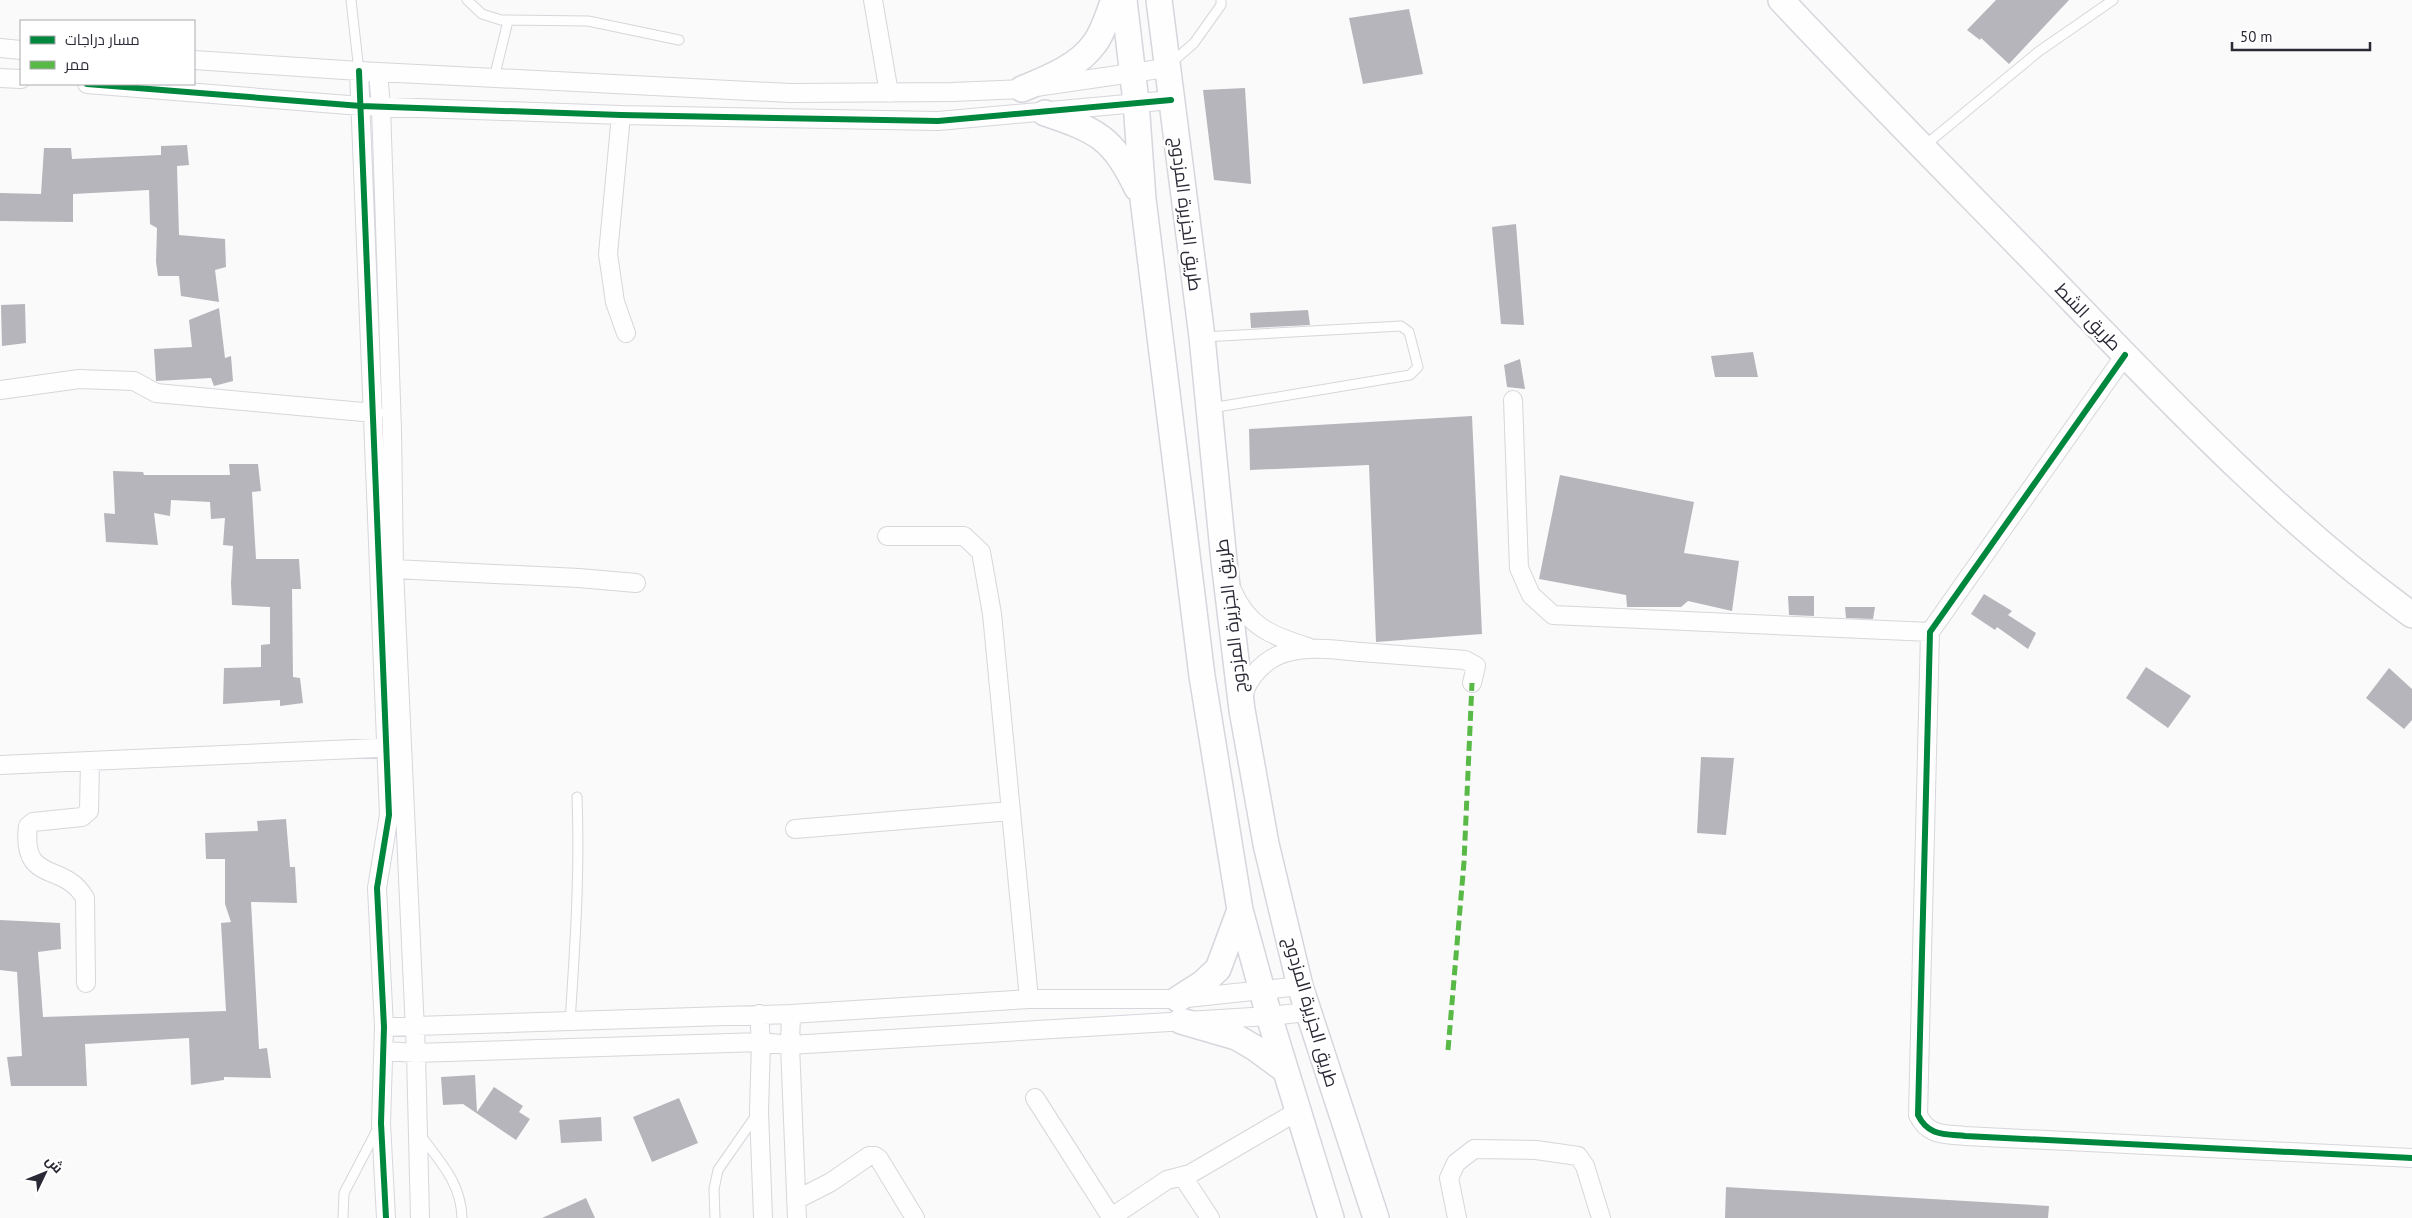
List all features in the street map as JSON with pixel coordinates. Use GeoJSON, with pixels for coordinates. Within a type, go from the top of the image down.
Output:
{"type":"FeatureCollection","features":[{"type":"Feature","properties":{"kind":"main road"},"geometry":{"type":"LineString","coordinates":[[1022,89],[1056,75],[1080,58],[1095,44],[1114,0]]}},
{"type":"Feature","properties":{"kind":"main road","name":"طريق الجزيرة المزدوج"},"geometry":{"type":"LineString","coordinates":[[1124,0],[1136,102],[1142,199],[1202,676],[1240,910],[1269,1016],[1331,1218]]}},
{"type":"Feature","properties":{"kind":"main road","name":"طريق الجزيرة المزدوج"},"geometry":{"type":"LineString","coordinates":[[1159,0],[1166,68],[1202,337],[1224,561],[1242,710],[1266,844],[1300,986],[1376,1218]]}},
{"type":"Feature","properties":{"kind":"main road","name":"طريق الشط"},"geometry":{"type":"LineString","coordinates":[[1781,0],[2125,355],[2295,520],[2412,615]]}},
{"type":"Feature","properties":{"kind":"main road"},"geometry":{"type":"LineString","coordinates":[[1045,113],[1096,132],[1113,146],[1125,164],[1142,199]]}},
{"type":"Feature","properties":{"kind":"main road"},"geometry":{"type":"LineString","coordinates":[[1240,910],[1218,968],[1179,1010],[1256,1048],[1285,1070]]}},
{"type":"Feature","properties":{"kind":"street"},"geometry":{"type":"LineString","coordinates":[[873,0],[889,93]]}},
{"type":"Feature","properties":{"kind":"street"},"geometry":{"type":"LineString","coordinates":[[0,48],[20,50]]}},
{"type":"Feature","properties":{"kind":"street"},"geometry":{"type":"LineString","coordinates":[[195,60],[359,71],[790,93],[889,93],[1022,89],[1166,68]]}},
{"type":"Feature","properties":{"kind":"street"},"geometry":{"type":"LineString","coordinates":[[359,71],[374,413],[415,1028],[416,1130],[420,1218]]}},
{"type":"Feature","properties":{"kind":"street"},"geometry":{"type":"LineString","coordinates":[[378,72],[381,107],[392,430],[394,569],[395,747],[389,815],[377,888],[384,1027],[381,1123],[386,1218]]}},
{"type":"Feature","properties":{"kind":"street"},"geometry":{"type":"LineString","coordinates":[[0,78],[20,79]]}},
{"type":"Feature","properties":{"kind":"street"},"geometry":{"type":"LineString","coordinates":[[99,85],[381,107],[621,115],[938,121],[1045,113],[1136,102],[1171,100]]}},
{"type":"Feature","properties":{"kind":"street"},"geometry":{"type":"LineString","coordinates":[[621,115],[608,254],[615,302],[626,333]]}},
{"type":"Feature","properties":{"kind":"street"},"geometry":{"type":"LineString","coordinates":[[2125,355],[1930,632],[1918,1115],[1923,1126],[1930,1131],[1964,1136],[2412,1158]]}},
{"type":"Feature","properties":{"kind":"street"},"geometry":{"type":"LineString","coordinates":[[0,390],[79,379],[134,381],[156,392],[374,413]]}},
{"type":"Feature","properties":{"kind":"street"},"geometry":{"type":"LineString","coordinates":[[1513,400],[1519,568],[1531,595],[1553,615],[1930,632]]}},
{"type":"Feature","properties":{"kind":"street"},"geometry":{"type":"LineString","coordinates":[[887,536],[964,536],[981,552],[992,614],[1030,999]]}},
{"type":"Feature","properties":{"kind":"street"},"geometry":{"type":"LineString","coordinates":[[1224,561],[1239,605],[1251,619],[1262,629],[1279,638],[1313,649]]}},
{"type":"Feature","properties":{"kind":"street"},"geometry":{"type":"LineString","coordinates":[[394,569],[559,577],[636,583]]}},
{"type":"Feature","properties":{"kind":"street"},"geometry":{"type":"LineString","coordinates":[[1242,710],[1244,691],[1249,682],[1268,662],[1287,652],[1313,649],[1465,660],[1476,666],[1472,683]]}},
{"type":"Feature","properties":{"kind":"street"},"geometry":{"type":"LineString","coordinates":[[0,766],[395,747]]}},
{"type":"Feature","properties":{"kind":"street"},"geometry":{"type":"LineString","coordinates":[[86,983],[86,898],[80,888],[71,881],[38,867],[31,859],[26,844],[28,826],[33,822],[82,817],[89,811],[90,761]]}},
{"type":"Feature","properties":{"kind":"street"},"geometry":{"type":"LineString","coordinates":[[795,829],[1010,811]]}},
{"type":"Feature","properties":{"kind":"street"},"geometry":{"type":"LineString","coordinates":[[384,1051],[416,1053],[761,1042],[790,1045],[1179,1010],[1262,990],[1300,986]]}},
{"type":"Feature","properties":{"kind":"street"},"geometry":{"type":"LineString","coordinates":[[384,1027],[415,1028],[791,1014],[1030,999],[1269,1016],[1308,1012]]}},
{"type":"Feature","properties":{"kind":"street"},"geometry":{"type":"LineString","coordinates":[[759,1014],[761,1042],[759,1112],[763,1218]]}},
{"type":"Feature","properties":{"kind":"street"},"geometry":{"type":"LineString","coordinates":[[791,1014],[790,1045],[797,1218]]}},
{"type":"Feature","properties":{"kind":"street"},"geometry":{"type":"LineString","coordinates":[[1036,1098],[1111,1218],[1167,1180],[1182,1177],[1298,1112]]}},
{"type":"Feature","properties":{"kind":"street"},"geometry":{"type":"LineString","coordinates":[[1457,1218],[1449,1178],[1456,1163],[1474,1149],[1536,1150],[1578,1156],[1585,1166],[1600,1218]]}},
{"type":"Feature","properties":{"kind":"street"},"geometry":{"type":"LineString","coordinates":[[796,1200],[831,1182],[869,1156],[875,1156],[879,1159],[915,1218]]}},
{"type":"Feature","properties":{"kind":"street"},"geometry":{"type":"LineString","coordinates":[[1182,1177],[1210,1218]]}},
{"type":"Feature","properties":{"kind":"lane"},"geometry":{"type":"LineString","coordinates":[[352,0],[359,71]]}},
{"type":"Feature","properties":{"kind":"lane"},"geometry":{"type":"LineString","coordinates":[[468,0],[488,17],[508,20],[588,21],[679,40]]}},
{"type":"Feature","properties":{"kind":"lane"},"geometry":{"type":"LineString","coordinates":[[1166,68],[1194,43],[1221,5],[1221,0]]}},
{"type":"Feature","properties":{"kind":"lane"},"geometry":{"type":"LineString","coordinates":[[1923,147],[2038,52],[2114,0]]}},
{"type":"Feature","properties":{"kind":"lane"},"geometry":{"type":"LineString","coordinates":[[494,78],[508,20]]}},
{"type":"Feature","properties":{"kind":"lane"},"geometry":{"type":"LineString","coordinates":[[1202,337],[1401,326],[1409,332],[1418,367],[1410,375],[1208,408]]}},
{"type":"Feature","properties":{"kind":"lane"},"geometry":{"type":"LineString","coordinates":[[570,1022],[578,908],[579,844],[577,797]]}},
{"type":"Feature","properties":{"kind":"lane"},"geometry":{"type":"LineString","coordinates":[[715,1218],[714,1189],[718,1170],[759,1112]]}},
{"type":"Feature","properties":{"kind":"lane"},"geometry":{"type":"LineString","coordinates":[[343,1218],[344,1193],[381,1123]]}},
{"type":"Feature","properties":{"kind":"lane"},"geometry":{"type":"LineString","coordinates":[[416,1130],[449,1174],[459,1192],[462,1218]]}},
{"type":"Feature","properties":{"kind":"building"},"geometry":{"type":"Polygon","coordinates":[[[1996,0],[2069,0],[2009,64],[1981,38],[1980,40],[1967,30],[1996,0]]]}},
{"type":"Feature","properties":{"kind":"building"},"geometry":{"type":"Polygon","coordinates":[[[1409,9],[1423,74],[1363,84],[1349,18],[1409,9]]]}},
{"type":"Feature","properties":{"kind":"building"},"geometry":{"type":"Polygon","coordinates":[[[1245,88],[1251,184],[1214,180],[1203,90],[1245,88]]]}},
{"type":"Feature","properties":{"kind":"building"},"geometry":{"type":"Polygon","coordinates":[[[187,145],[189,165],[177,166],[179,235],[225,239],[226,267],[215,270],[219,302],[181,296],[179,276],[158,276],[156,262],[157,228],[150,224],[149,190],[73,194],[73,222],[0,221],[0,193],[41,194],[44,148],[71,148],[72,159],[161,155],[161,146],[187,145]]]}},
{"type":"Feature","properties":{"kind":"building"},"geometry":{"type":"Polygon","coordinates":[[[1516,224],[1524,325],[1501,324],[1492,227],[1516,224]]]}},
{"type":"Feature","properties":{"kind":"building"},"geometry":{"type":"Polygon","coordinates":[[[25,304],[26,343],[2,346],[1,305],[25,304]]]}},
{"type":"Feature","properties":{"kind":"building"},"geometry":{"type":"Polygon","coordinates":[[[219,308],[225,358],[231,356],[233,381],[214,386],[211,378],[156,381],[154,349],[192,347],[189,320],[219,308]]]}},
{"type":"Feature","properties":{"kind":"building"},"geometry":{"type":"Polygon","coordinates":[[[1308,310],[1310,325],[1251,328],[1250,313],[1308,310]]]}},
{"type":"Feature","properties":{"kind":"building"},"geometry":{"type":"Polygon","coordinates":[[[1753,352],[1758,377],[1715,377],[1711,356],[1753,352]]]}},
{"type":"Feature","properties":{"kind":"building"},"geometry":{"type":"Polygon","coordinates":[[[1520,359],[1525,389],[1507,387],[1504,365],[1520,359]]]}},
{"type":"Feature","properties":{"kind":"building"},"geometry":{"type":"Polygon","coordinates":[[[1472,416],[1482,634],[1376,642],[1369,465],[1250,470],[1249,429],[1472,416]]]}},
{"type":"Feature","properties":{"kind":"building"},"geometry":{"type":"Polygon","coordinates":[[[229,464],[258,464],[261,491],[252,492],[256,559],[299,559],[301,589],[292,589],[293,677],[300,678],[303,703],[280,706],[280,700],[223,704],[224,668],[261,667],[261,645],[270,644],[270,607],[232,605],[233,546],[223,545],[225,518],[211,519],[210,502],[171,500],[170,516],[154,513],[158,545],[106,542],[104,513],[115,514],[113,471],[143,472],[144,475],[230,475],[229,464]]]}},
{"type":"Feature","properties":{"kind":"building"},"geometry":{"type":"Polygon","coordinates":[[[1560,475],[1694,502],[1684,553],[1739,561],[1732,611],[1688,601],[1681,607],[1627,607],[1626,595],[1539,579],[1560,475]]]}},
{"type":"Feature","properties":{"kind":"building"},"geometry":{"type":"Polygon","coordinates":[[[1984,594],[2012,611],[2008,615],[2036,633],[2028,649],[1997,627],[1995,630],[1971,614],[1984,594]]]}},
{"type":"Feature","properties":{"kind":"building"},"geometry":{"type":"Polygon","coordinates":[[[1788,596],[1814,596],[1814,616],[1789,615],[1788,596]]]}},
{"type":"Feature","properties":{"kind":"building"},"geometry":{"type":"Polygon","coordinates":[[[1845,607],[1875,607],[1873,619],[1846,618],[1845,607]]]}},
{"type":"Feature","properties":{"kind":"building"},"geometry":{"type":"Polygon","coordinates":[[[2146,667],[2191,696],[2168,728],[2126,698],[2146,667]]]}},
{"type":"Feature","properties":{"kind":"building"},"geometry":{"type":"Polygon","coordinates":[[[2389,668],[2412,689],[2412,720],[2404,729],[2366,698],[2389,668]]]}},
{"type":"Feature","properties":{"kind":"building"},"geometry":{"type":"Polygon","coordinates":[[[1701,757],[1734,758],[1726,835],[1697,833],[1701,757]]]}},
{"type":"Feature","properties":{"kind":"building"},"geometry":{"type":"Polygon","coordinates":[[[286,819],[290,867],[295,867],[297,903],[251,902],[259,1049],[267,1048],[271,1078],[224,1077],[224,1080],[191,1085],[189,1038],[85,1044],[87,1086],[11,1086],[7,1057],[22,1056],[17,972],[0,970],[0,920],[60,923],[61,949],[38,952],[43,1017],[226,1011],[221,923],[231,922],[225,904],[225,859],[206,859],[205,833],[258,831],[257,821],[286,819]]]}},
{"type":"Feature","properties":{"kind":"building"},"geometry":{"type":"Polygon","coordinates":[[[475,1075],[477,1112],[494,1087],[523,1106],[519,1112],[530,1119],[516,1140],[463,1104],[443,1105],[441,1077],[475,1075]]]}},
{"type":"Feature","properties":{"kind":"building"},"geometry":{"type":"Polygon","coordinates":[[[679,1098],[698,1143],[652,1162],[633,1117],[679,1098]]]}},
{"type":"Feature","properties":{"kind":"building"},"geometry":{"type":"Polygon","coordinates":[[[601,1117],[602,1141],[561,1143],[559,1120],[601,1117]]]}},
{"type":"Feature","properties":{"kind":"building"},"geometry":{"type":"Polygon","coordinates":[[[1726,1187],[2049,1206],[2048,1218],[1725,1218],[1726,1187]]]}},
{"type":"Feature","properties":{"kind":"building"},"geometry":{"type":"Polygon","coordinates":[[[586,1198],[595,1218],[542,1218],[586,1198]]]}},
{"type":"Feature","properties":{"kind":"marked path"},"geometry":{"type":"LineString","coordinates":[[1448,1050],[1464,862],[1472,683]]}},
{"type":"Feature","properties":{"kind":"cycle path"},"geometry":{"type":"LineString","coordinates":[[359,71],[389,815],[377,888],[384,1027],[381,1123],[386,1218]]}},
{"type":"Feature","properties":{"kind":"cycle path"},"geometry":{"type":"LineString","coordinates":[[99,85],[361,106],[621,115],[938,121],[1171,100]]}},
{"type":"Feature","properties":{"kind":"cycle path"},"geometry":{"type":"LineString","coordinates":[[2125,355],[1930,632],[1918,1115],[1927,1127],[1937,1133],[1950,1135],[2412,1158]]}}]}
